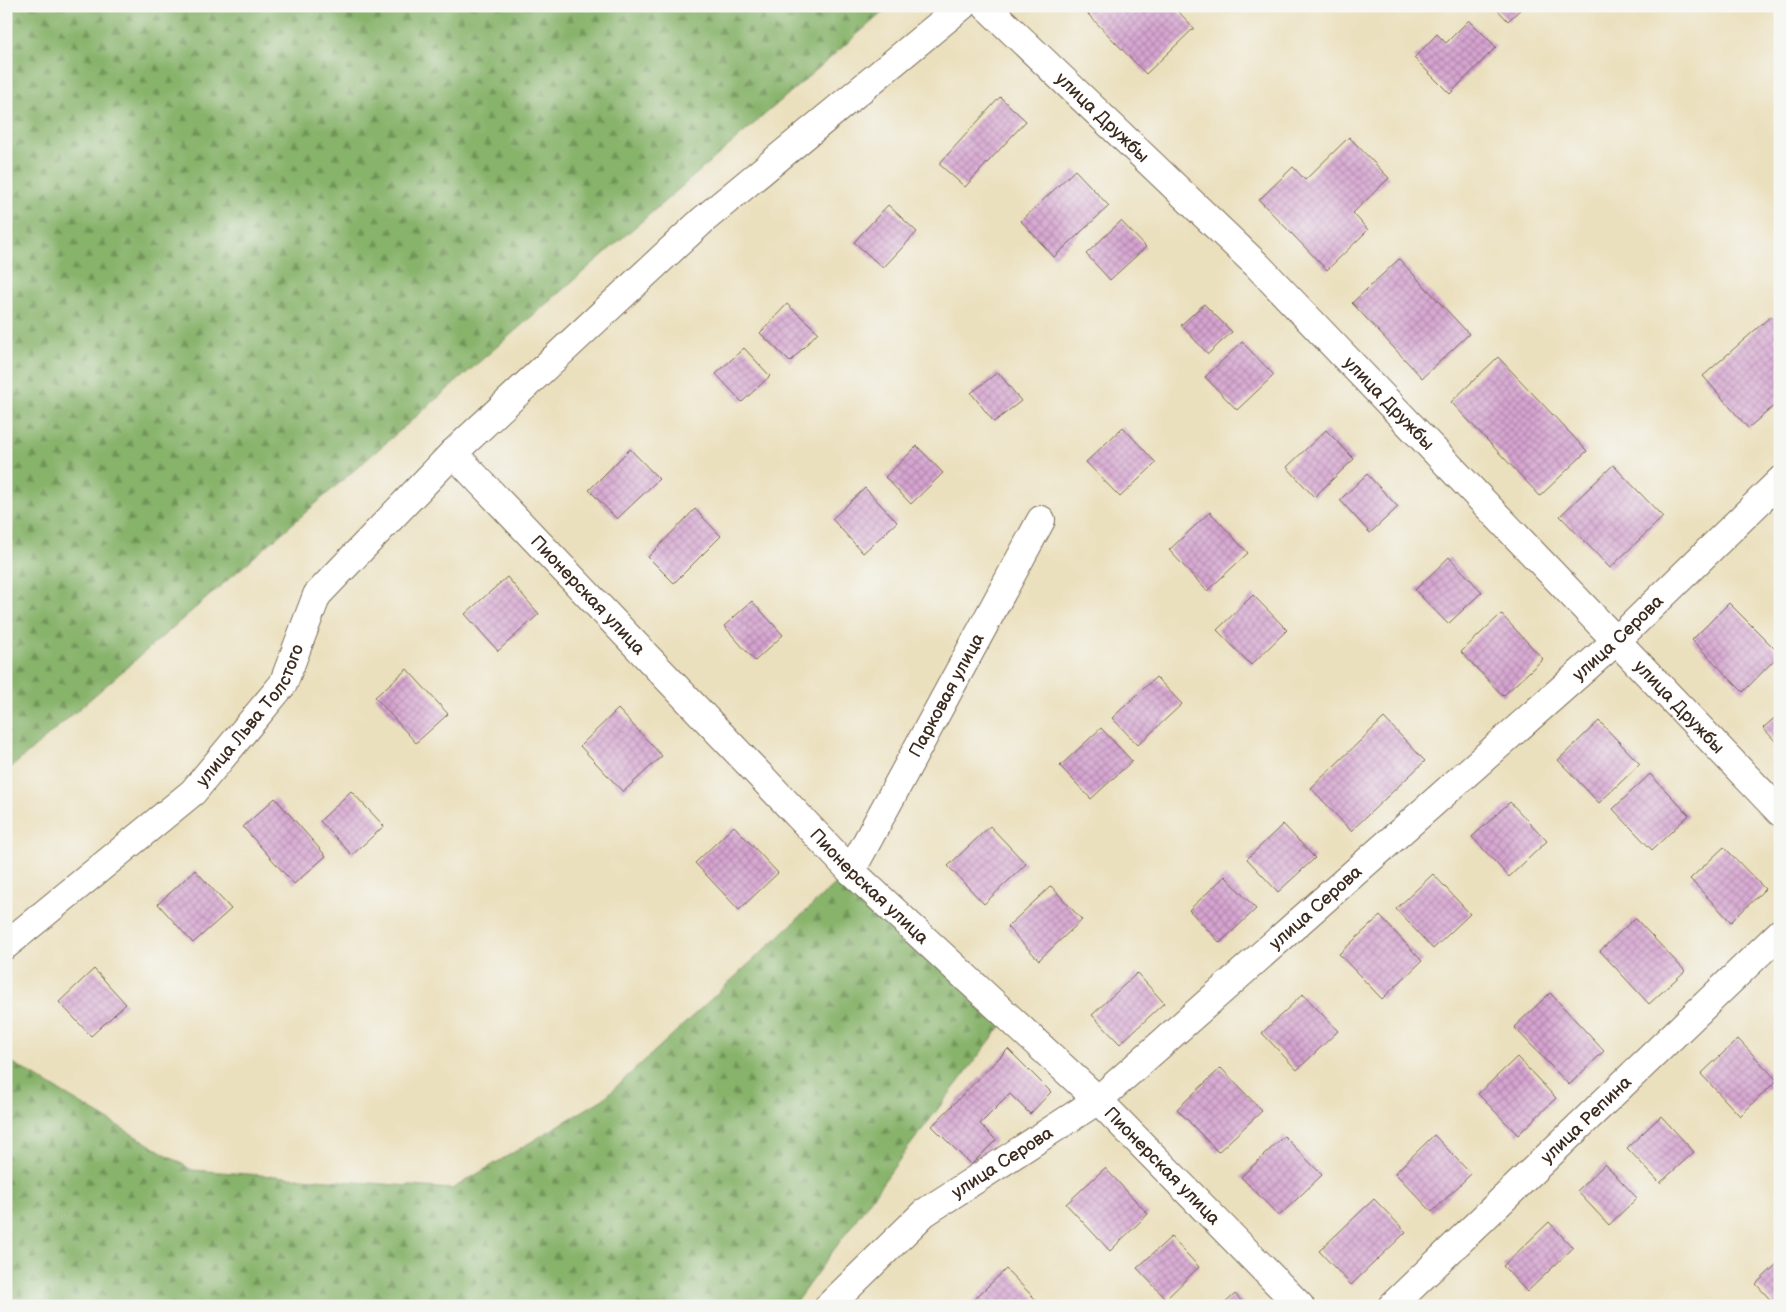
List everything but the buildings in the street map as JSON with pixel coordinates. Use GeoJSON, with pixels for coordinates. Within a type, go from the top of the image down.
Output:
{"type":"FeatureCollection","features":[{"type":"Feature","properties":{"kind":"street","name":"улица Льва Толстого"},"geometry":{"type":"LineString","coordinates":[[6,944],[193,792],[283,684],[317,595],[453,453],[703,220],[962,6]]}},
{"type":"Feature","properties":{"kind":"street","name":"улица Дружбы"},"geometry":{"type":"LineString","coordinates":[[986,6],[1258,266],[1780,812]]}},
{"type":"Feature","properties":{"kind":"street","name":"Пионерская улица"},"geometry":{"type":"LineString","coordinates":[[453,453],[850,872],[1098,1100],[1300,1306]]}},
{"type":"Feature","properties":{"kind":"street","name":"улица Серова"},"geometry":{"type":"LineString","coordinates":[[828,1306],[924,1213],[1098,1100],[1616,641],[1780,481]]}},
{"type":"Feature","properties":{"kind":"street","name":"Парковая улица"},"geometry":{"type":"LineString","coordinates":[[850,872],[1042,520]]}},
{"type":"Feature","properties":{"kind":"street","name":"улица Репина"},"geometry":{"type":"LineString","coordinates":[[1392,1306],[1780,934]]}},
{"type":"Feature","properties":{"kind":"green space"},"geometry":{"type":"Polygon","coordinates":[[[6,6],[890,6],[6,772],[6,6]]]}},
{"type":"Feature","properties":{"kind":"green space"},"geometry":{"type":"Polygon","coordinates":[[[845,875],[1002,1025],[908,1148],[793,1306],[6,1306],[6,1059],[192,1170],[452,1189],[603,1099],[845,875]]]}}]}
